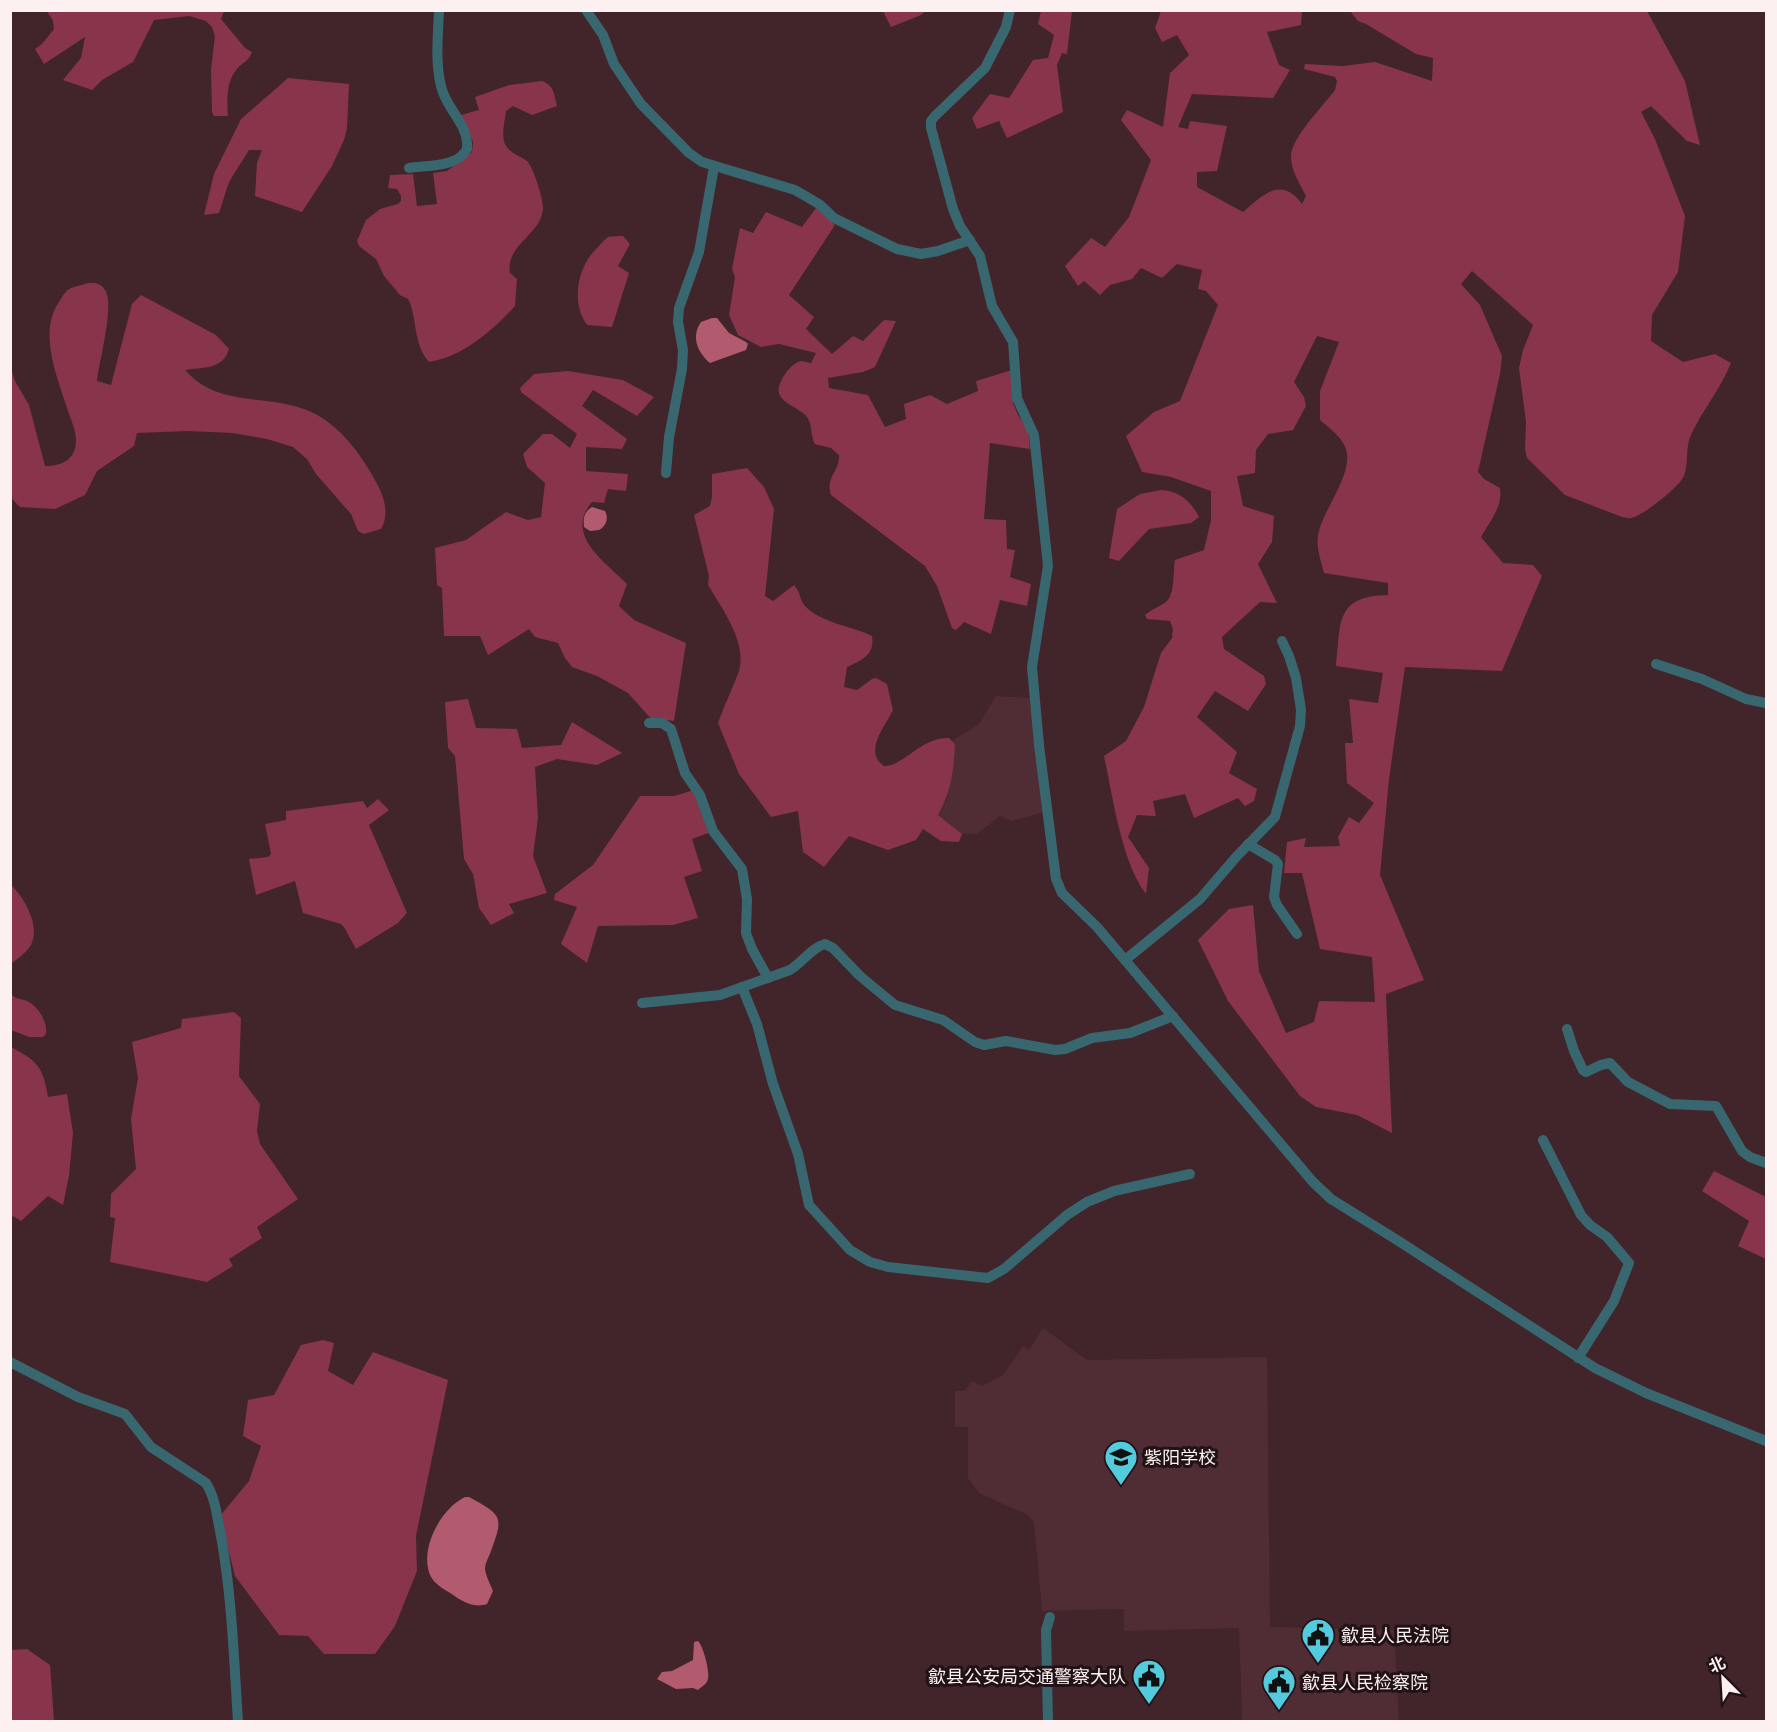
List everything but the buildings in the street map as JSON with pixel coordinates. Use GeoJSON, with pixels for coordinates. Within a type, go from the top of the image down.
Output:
{"type":"FeatureCollection","features":[{"type":"Feature","properties":{"kind":"street"},"geometry":{"type":"LineString","coordinates":[[409,168],[444,164],[460,158],[467,150],[466,132],[447,101],[440,84],[439,10]]}},
{"type":"Feature","properties":{"kind":"street"},"geometry":{"type":"LineString","coordinates":[[586,10],[603,35],[614,64],[641,104],[689,153],[702,162],[795,190],[819,204],[834,218],[897,249],[921,254],[970,240]]}},
{"type":"Feature","properties":{"kind":"street"},"geometry":{"type":"LineString","coordinates":[[1010,10],[1006,27],[986,68],[931,121],[931,128],[951,204],[960,226],[980,256],[993,309],[1013,342],[1017,398],[1034,435],[1048,566],[1032,667],[1056,879],[1062,893],[1097,927],[1313,1182],[1331,1199],[1578,1358],[1646,1393],[1767,1441]]}},
{"type":"Feature","properties":{"kind":"street"},"geometry":{"type":"LineString","coordinates":[[666,473],[669,437],[682,369],[683,350],[678,322],[679,308],[699,252],[714,167]]}},
{"type":"Feature","properties":{"kind":"street"},"geometry":{"type":"LineString","coordinates":[[1125,960],[1200,899],[1276,814],[1300,726],[1301,710],[1299,687],[1282,641]]}},
{"type":"Feature","properties":{"kind":"street"},"geometry":{"type":"LineString","coordinates":[[1656,664],[1702,679],[1746,699],[1767,703]]}},
{"type":"Feature","properties":{"kind":"street"},"geometry":{"type":"LineString","coordinates":[[649,723],[662,723],[671,729],[685,772],[700,795],[713,831],[742,869],[747,899],[746,933],[768,978]]}},
{"type":"Feature","properties":{"kind":"street"},"geometry":{"type":"LineString","coordinates":[[1248,844],[1278,864],[1274,897],[1297,934]]}},
{"type":"Feature","properties":{"kind":"street"},"geometry":{"type":"LineString","coordinates":[[642,1003],[720,995],[790,970],[800,964],[817,947],[828,945],[895,1005],[943,1020],[975,1042],[984,1045],[1006,1041],[1055,1050],[1065,1049],[1092,1038],[1130,1033],[1173,1016]]}},
{"type":"Feature","properties":{"kind":"street"},"geometry":{"type":"LineString","coordinates":[[742,987],[757,1024],[773,1084],[798,1154],[809,1205],[850,1250],[870,1262],[888,1267],[988,1278],[1004,1269],[1067,1215],[1087,1202],[1114,1191],[1190,1174]]}},
{"type":"Feature","properties":{"kind":"street"},"geometry":{"type":"LineString","coordinates":[[1567,1029],[1583,1070],[1586,1072],[1610,1063],[1628,1082],[1670,1104],[1716,1106],[1742,1151],[1750,1157],[1767,1163]]}},
{"type":"Feature","properties":{"kind":"street"},"geometry":{"type":"LineString","coordinates":[[1543,1140],[1581,1215],[1590,1225],[1607,1237],[1629,1263],[1614,1301],[1578,1358]]}},
{"type":"Feature","properties":{"kind":"street"},"geometry":{"type":"LineString","coordinates":[[10,1362],[78,1397],[125,1414],[151,1447],[206,1483],[216,1508],[228,1575],[238,1722]]}},
{"type":"Feature","properties":{"kind":"street"},"geometry":{"type":"LineString","coordinates":[[1048,1722],[1046,1630],[1050,1617]]}},
{"type":"Feature","properties":{"kind":"shaded area"},"geometry":{"type":"Polygon","coordinates":[[[47,11],[224,11],[221,19],[245,48],[252,52],[233,74],[229,85],[228,116],[214,116],[212,112],[211,70],[215,36],[212,27],[206,21],[189,16],[154,20],[133,62],[102,80],[92,90],[63,80],[81,58],[85,37],[44,64],[35,49],[54,29],[53,21],[47,11]]]}},
{"type":"Feature","properties":{"kind":"shaded area"},"geometry":{"type":"Polygon","coordinates":[[[883,11],[926,11],[891,27],[883,11]]]}},
{"type":"Feature","properties":{"kind":"shaded area"},"geometry":{"type":"Polygon","coordinates":[[[1041,11],[1072,11],[1067,54],[1062,53],[1057,65],[1063,112],[1007,138],[999,121],[977,129],[972,118],[990,94],[1009,98],[1033,60],[1048,58],[1054,35],[1038,24],[1041,11]]]}},
{"type":"Feature","properties":{"kind":"shaded area"},"geometry":{"type":"Polygon","coordinates":[[[1161,11],[1302,11],[1301,25],[1267,32],[1279,65],[1290,70],[1273,98],[1192,94],[1178,127],[1188,129],[1190,121],[1227,126],[1217,171],[1197,172],[1197,187],[1243,212],[1272,191],[1287,191],[1302,204],[1306,196],[1292,167],[1292,150],[1308,122],[1335,90],[1337,81],[1335,77],[1304,69],[1305,64],[1343,66],[1375,62],[1432,81],[1433,58],[1416,54],[1358,21],[1350,11],[1647,11],[1685,81],[1700,145],[1687,141],[1651,106],[1641,112],[1655,139],[1685,216],[1678,272],[1652,315],[1651,341],[1683,362],[1715,354],[1731,363],[1691,435],[1684,476],[1668,494],[1644,512],[1630,518],[1622,517],[1565,495],[1527,458],[1526,422],[1519,368],[1533,325],[1472,271],[1461,284],[1480,305],[1502,356],[1478,472],[1484,479],[1500,488],[1500,501],[1481,537],[1503,563],[1533,565],[1542,576],[1502,671],[1405,667],[1389,779],[1380,875],[1424,980],[1386,994],[1392,1133],[1357,1115],[1316,1107],[1300,1096],[1228,1001],[1198,940],[1229,909],[1253,905],[1259,971],[1286,1033],[1314,1022],[1319,1001],[1375,1002],[1372,957],[1320,949],[1302,873],[1284,873],[1287,842],[1306,838],[1304,847],[1340,846],[1338,837],[1349,817],[1359,823],[1374,803],[1347,783],[1345,743],[1353,743],[1349,699],[1378,703],[1383,673],[1336,666],[1340,625],[1349,607],[1370,597],[1388,595],[1388,583],[1324,573],[1318,545],[1321,526],[1347,464],[1347,453],[1343,443],[1320,420],[1320,391],[1339,342],[1317,336],[1294,382],[1304,397],[1306,406],[1293,430],[1268,434],[1256,450],[1255,473],[1237,476],[1243,506],[1274,516],[1272,542],[1258,564],[1277,603],[1260,602],[1222,637],[1224,649],[1264,676],[1266,684],[1248,711],[1215,691],[1197,717],[1237,752],[1229,773],[1257,789],[1254,801],[1245,806],[1238,798],[1194,818],[1185,794],[1153,801],[1156,816],[1137,815],[1128,837],[1149,868],[1146,894],[1137,880],[1124,847],[1104,756],[1126,741],[1144,707],[1161,653],[1172,638],[1173,629],[1170,621],[1147,619],[1145,615],[1169,599],[1175,560],[1204,550],[1211,520],[1211,491],[1171,477],[1142,472],[1126,436],[1154,412],[1180,401],[1218,305],[1206,291],[1198,289],[1202,270],[1177,264],[1162,278],[1141,268],[1132,279],[1110,285],[1100,295],[1084,281],[1078,286],[1065,266],[1091,238],[1105,247],[1129,217],[1151,160],[1121,120],[1127,110],[1163,127],[1170,73],[1189,55],[1177,35],[1162,42],[1155,28],[1161,11]]]}},
{"type":"Feature","properties":{"kind":"shaded area"},"geometry":{"type":"Polygon","coordinates":[[[288,78],[349,84],[347,128],[332,166],[302,212],[255,196],[257,163],[262,150],[249,150],[229,182],[219,213],[204,215],[214,174],[241,119],[288,78]]]}},
{"type":"Feature","properties":{"kind":"shaded area"},"geometry":{"type":"Polygon","coordinates":[[[542,81],[551,88],[557,106],[532,115],[513,106],[506,111],[503,136],[507,147],[527,161],[532,169],[543,205],[541,218],[518,247],[510,263],[510,273],[517,279],[515,306],[476,341],[454,355],[429,362],[418,341],[408,299],[400,295],[384,276],[376,259],[359,246],[357,241],[366,220],[380,209],[401,201],[397,189],[388,188],[390,175],[413,174],[417,206],[437,204],[433,173],[447,171],[472,152],[473,142],[461,115],[479,110],[475,97],[509,85],[542,81]]]}},
{"type":"Feature","properties":{"kind":"shaded area"},"geometry":{"type":"Polygon","coordinates":[[[816,208],[835,225],[789,295],[814,317],[806,329],[832,354],[853,336],[863,341],[884,320],[896,321],[875,367],[863,372],[828,378],[829,388],[868,395],[885,427],[906,419],[904,404],[930,395],[947,404],[978,391],[976,381],[1012,370],[1013,403],[1028,429],[1030,449],[990,443],[984,519],[1006,520],[1007,549],[1015,550],[1010,577],[1031,584],[1027,606],[1000,600],[991,634],[964,622],[956,630],[952,628],[937,586],[925,566],[831,495],[831,479],[839,461],[839,455],[831,448],[815,444],[807,417],[784,400],[779,393],[782,378],[790,368],[802,361],[811,363],[816,353],[779,344],[761,347],[738,335],[729,315],[735,277],[732,269],[740,228],[753,233],[766,212],[802,227],[816,208]]]}},
{"type":"Feature","properties":{"kind":"shaded area"},"geometry":{"type":"Polygon","coordinates":[[[623,236],[630,244],[618,266],[629,273],[612,327],[587,325],[579,306],[578,295],[585,264],[608,237],[623,236]]]}},
{"type":"Feature","properties":{"kind":"shaded area"},"geometry":{"type":"Polygon","coordinates":[[[88,283],[102,286],[108,297],[107,320],[97,381],[111,385],[132,304],[141,295],[216,335],[229,349],[222,361],[217,364],[185,370],[198,382],[226,395],[304,409],[316,414],[337,429],[363,460],[381,493],[385,505],[385,517],[381,529],[364,534],[358,531],[351,514],[316,474],[307,459],[293,447],[267,439],[232,433],[188,431],[137,433],[134,446],[97,471],[85,495],[55,509],[20,507],[13,500],[11,493],[11,369],[29,405],[45,466],[63,463],[74,452],[76,437],[52,358],[50,328],[53,315],[65,292],[88,283]]]}},
{"type":"Feature","properties":{"kind":"shaded area"},"geometry":{"type":"Polygon","coordinates":[[[717,318],[729,333],[746,342],[748,344],[746,350],[710,363],[699,349],[696,333],[701,322],[717,318]]]}},
{"type":"Feature","properties":{"kind":"shaded area"},"geometry":{"type":"Polygon","coordinates":[[[568,371],[623,380],[654,397],[637,416],[593,390],[582,406],[627,439],[622,449],[586,447],[586,471],[628,474],[626,491],[608,489],[604,503],[592,502],[585,514],[582,526],[590,547],[627,584],[619,606],[634,620],[686,643],[674,721],[658,719],[653,721],[628,693],[597,676],[572,667],[558,643],[535,637],[529,629],[488,655],[480,636],[444,636],[442,588],[437,585],[435,548],[466,540],[506,512],[528,520],[541,517],[545,483],[527,467],[523,454],[543,434],[552,434],[570,448],[577,434],[521,392],[520,388],[534,374],[568,371]]]}},
{"type":"Feature","properties":{"kind":"shaded area"},"geometry":{"type":"Polygon","coordinates":[[[747,468],[764,487],[774,509],[765,596],[773,601],[794,585],[805,606],[812,612],[872,636],[871,648],[866,656],[847,667],[844,687],[857,690],[876,678],[887,684],[893,710],[881,731],[875,753],[884,766],[891,765],[921,746],[939,739],[949,738],[955,744],[951,781],[938,815],[962,834],[959,842],[941,841],[923,829],[916,840],[888,850],[849,836],[824,867],[803,852],[798,811],[771,817],[739,774],[718,723],[739,671],[740,648],[732,626],[708,585],[709,576],[694,515],[710,506],[712,474],[747,468]]]}},
{"type":"Feature","properties":{"kind":"shaded area"},"geometry":{"type":"Polygon","coordinates":[[[1161,490],[1173,492],[1184,498],[1199,517],[1191,523],[1149,529],[1119,561],[1109,558],[1117,509],[1140,494],[1161,490]]]}},
{"type":"Feature","properties":{"kind":"shaded area"},"geometry":{"type":"Polygon","coordinates":[[[592,507],[605,511],[607,519],[599,530],[590,531],[584,527],[584,521],[586,513],[592,507]]]}},
{"type":"Feature","properties":{"kind":"shaded area"},"geometry":{"type":"Polygon","coordinates":[[[996,696],[1030,698],[1044,812],[1011,821],[1000,816],[977,834],[962,834],[938,815],[947,799],[955,744],[953,740],[979,724],[996,696]]]}},
{"type":"Feature","properties":{"kind":"shaded area"},"geometry":{"type":"Polygon","coordinates":[[[468,699],[476,728],[517,729],[522,748],[561,745],[572,722],[622,753],[597,765],[557,759],[535,767],[538,818],[533,856],[547,893],[509,904],[514,913],[491,925],[479,908],[473,874],[464,859],[455,756],[448,748],[445,702],[468,699]]]}},
{"type":"Feature","properties":{"kind":"shaded area"},"geometry":{"type":"Polygon","coordinates":[[[694,790],[711,832],[692,839],[702,871],[684,877],[698,918],[673,925],[598,926],[587,963],[561,944],[577,907],[554,900],[555,894],[593,865],[640,796],[674,796],[694,790]]]}},
{"type":"Feature","properties":{"kind":"shaded area"},"geometry":{"type":"Polygon","coordinates":[[[378,799],[389,810],[369,825],[407,913],[398,923],[356,949],[341,924],[303,913],[295,881],[256,895],[249,859],[268,857],[271,854],[265,824],[286,820],[286,811],[363,801],[367,808],[378,799]]]}},
{"type":"Feature","properties":{"kind":"shaded area"},"geometry":{"type":"Polygon","coordinates":[[[11,885],[30,912],[34,937],[31,945],[11,964],[11,885]]]}},
{"type":"Feature","properties":{"kind":"shaded area"},"geometry":{"type":"Polygon","coordinates":[[[10,993],[16,998],[31,1003],[38,1010],[46,1029],[43,1037],[29,1037],[11,1030],[10,993]]]}},
{"type":"Feature","properties":{"kind":"shaded area"},"geometry":{"type":"Polygon","coordinates":[[[234,1012],[241,1018],[239,1076],[260,1104],[257,1131],[260,1144],[298,1199],[257,1227],[262,1238],[229,1259],[233,1266],[207,1282],[110,1262],[115,1218],[110,1217],[111,1194],[136,1169],[131,1119],[138,1078],[132,1042],[181,1028],[182,1019],[234,1012]]]}},
{"type":"Feature","properties":{"kind":"shaded area"},"geometry":{"type":"Polygon","coordinates":[[[11,1047],[27,1056],[41,1071],[48,1097],[67,1094],[73,1133],[69,1176],[63,1205],[48,1196],[21,1221],[13,1216],[11,1218],[11,1047]]]}},
{"type":"Feature","properties":{"kind":"shaded area"},"geometry":{"type":"Polygon","coordinates":[[[1714,1171],[1766,1197],[1766,1259],[1738,1246],[1749,1221],[1702,1191],[1714,1171]]]}},
{"type":"Feature","properties":{"kind":"shaded area","name":"紫阳学校"},"geometry":{"type":"Polygon","coordinates":[[[1043,1328],[1087,1360],[1267,1357],[1270,1627],[1394,1630],[1399,1721],[1242,1721],[1239,1628],[1124,1631],[1124,1609],[1042,1611],[1034,1522],[1028,1515],[979,1493],[968,1478],[968,1427],[955,1427],[955,1391],[964,1391],[972,1381],[982,1386],[1002,1376],[1023,1346],[1029,1350],[1043,1328]]]}},
{"type":"Feature","properties":{"kind":"shaded area"},"geometry":{"type":"Polygon","coordinates":[[[323,1340],[334,1343],[328,1371],[353,1385],[373,1352],[448,1380],[416,1536],[417,1571],[395,1626],[375,1654],[324,1654],[308,1636],[279,1635],[235,1576],[220,1516],[249,1481],[261,1446],[243,1436],[248,1400],[274,1395],[301,1345],[323,1340]]]}},
{"type":"Feature","properties":{"kind":"shaded area"},"geometry":{"type":"Polygon","coordinates":[[[465,1497],[488,1508],[494,1513],[498,1523],[498,1530],[485,1567],[493,1591],[487,1604],[483,1605],[467,1603],[442,1588],[431,1577],[428,1567],[429,1543],[434,1532],[447,1511],[465,1497]]]}},
{"type":"Feature","properties":{"kind":"shaded area"},"geometry":{"type":"Polygon","coordinates":[[[698,1641],[704,1653],[708,1671],[708,1679],[704,1685],[698,1690],[676,1689],[657,1679],[662,1672],[672,1671],[693,1660],[694,1642],[698,1641]]]}},
{"type":"Feature","properties":{"kind":"shaded area"},"geometry":{"type":"Polygon","coordinates":[[[27,1649],[50,1665],[54,1721],[11,1721],[11,1650],[27,1649]]]}},
{"type":"Feature","properties":{"kind":"place","name":"紫阳学校"},"geometry":{"type":"Point","coordinates":[1121,1486]}},
{"type":"Feature","properties":{"kind":"place","name":"歙县人民法院"},"geometry":{"type":"Point","coordinates":[1318,1664]}},
{"type":"Feature","properties":{"kind":"place","name":"歙县公安局交通警察大队"},"geometry":{"type":"Point","coordinates":[1149,1705]}},
{"type":"Feature","properties":{"kind":"place","name":"歙县人民检察院"},"geometry":{"type":"Point","coordinates":[1279,1711]}}]}
